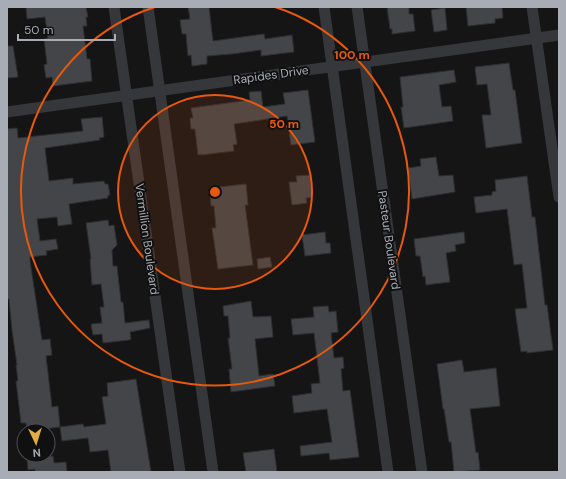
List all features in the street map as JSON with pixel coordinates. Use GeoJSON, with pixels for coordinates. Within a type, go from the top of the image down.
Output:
{"type":"FeatureCollection","features":[{"type":"Feature","properties":{"kind":"street","name":"Vermillion Boulevard"},"geometry":{"type":"LineString","coordinates":[[114,7],[180,472]]}},
{"type":"Feature","properties":{"kind":"street"},"geometry":{"type":"LineString","coordinates":[[148,7],[213,472]]}},
{"type":"Feature","properties":{"kind":"street"},"geometry":{"type":"LineString","coordinates":[[324,7],[388,472]]}},
{"type":"Feature","properties":{"kind":"street","name":"Pasteur Boulevard"},"geometry":{"type":"LineString","coordinates":[[357,7],[422,472]]}},
{"type":"Feature","properties":{"kind":"street"},"geometry":{"type":"LineString","coordinates":[[532,7],[559,197]]}},
{"type":"Feature","properties":{"kind":"street","name":"Rapides Drive"},"geometry":{"type":"LineString","coordinates":[[7,112],[559,35]]}},
{"type":"Feature","properties":{"kind":"building"},"geometry":{"type":"Polygon","coordinates":[[[26,7],[86,7],[88,17],[86,17],[87,26],[83,26],[87,59],[90,59],[92,81],[53,86],[52,77],[46,78],[44,65],[47,64],[44,39],[48,38],[45,17],[27,19],[26,7]]]}},
{"type":"Feature","properties":{"kind":"building"},"geometry":{"type":"Polygon","coordinates":[[[188,7],[209,7],[213,41],[264,34],[265,39],[292,35],[294,52],[261,56],[261,50],[207,56],[207,64],[192,66],[191,55],[188,56],[186,34],[182,34],[180,20],[190,19],[188,7]]]}},
{"type":"Feature","properties":{"kind":"building"},"geometry":{"type":"Polygon","coordinates":[[[387,7],[409,7],[409,14],[413,14],[415,31],[392,34],[387,7]]]}},
{"type":"Feature","properties":{"kind":"building"},"geometry":{"type":"Polygon","coordinates":[[[466,7],[502,7],[503,18],[495,19],[495,23],[468,26],[466,7]]]}},
{"type":"Feature","properties":{"kind":"building"},"geometry":{"type":"Polygon","coordinates":[[[445,8],[447,30],[434,32],[431,10],[445,8]]]}},
{"type":"Feature","properties":{"kind":"building"},"geometry":{"type":"Polygon","coordinates":[[[7,46],[13,46],[18,77],[7,78],[7,46]]]}},
{"type":"Feature","properties":{"kind":"building"},"geometry":{"type":"Polygon","coordinates":[[[509,63],[513,90],[515,90],[522,143],[486,148],[482,115],[491,115],[487,84],[477,85],[475,67],[509,63]]]}},
{"type":"Feature","properties":{"kind":"building"},"geometry":{"type":"Polygon","coordinates":[[[454,70],[456,82],[439,85],[442,107],[451,106],[453,121],[404,128],[401,107],[403,107],[400,77],[454,70]]]}},
{"type":"Feature","properties":{"kind":"building"},"geometry":{"type":"Polygon","coordinates":[[[308,90],[315,142],[291,145],[287,116],[234,124],[237,144],[233,145],[234,151],[198,155],[195,129],[191,129],[190,118],[193,118],[191,108],[250,100],[249,92],[261,91],[263,107],[285,104],[283,93],[308,90]]]}},
{"type":"Feature","properties":{"kind":"building"},"geometry":{"type":"Polygon","coordinates":[[[102,117],[104,137],[99,138],[100,140],[45,148],[49,181],[73,178],[73,184],[104,181],[105,184],[108,184],[110,195],[108,195],[108,198],[69,204],[72,224],[58,226],[57,217],[37,219],[40,241],[56,239],[58,249],[46,251],[47,255],[30,257],[30,261],[42,340],[50,339],[52,355],[46,356],[52,407],[58,406],[60,427],[56,427],[56,423],[21,423],[16,381],[18,381],[17,365],[9,299],[7,299],[7,129],[17,128],[18,138],[83,131],[81,119],[102,117]]]}},
{"type":"Feature","properties":{"kind":"building"},"geometry":{"type":"Polygon","coordinates":[[[436,157],[439,176],[453,175],[455,192],[412,199],[408,168],[421,166],[420,159],[436,157]]]}},
{"type":"Feature","properties":{"kind":"building"},"geometry":{"type":"Polygon","coordinates":[[[310,175],[312,197],[306,198],[307,203],[292,205],[289,182],[297,182],[296,176],[310,175]]]}},
{"type":"Feature","properties":{"kind":"building"},"geometry":{"type":"Polygon","coordinates":[[[527,176],[532,217],[535,217],[545,305],[547,305],[553,350],[527,353],[527,351],[521,352],[515,309],[527,308],[522,264],[514,265],[507,209],[476,213],[474,197],[492,195],[492,192],[496,191],[495,180],[527,176]]]}},
{"type":"Feature","properties":{"kind":"building"},"geometry":{"type":"Polygon","coordinates":[[[246,184],[248,205],[245,205],[253,265],[218,269],[212,228],[216,228],[214,206],[211,206],[210,188],[246,184]]]}},
{"type":"Feature","properties":{"kind":"building"},"geometry":{"type":"Polygon","coordinates":[[[108,220],[109,226],[114,225],[117,245],[112,250],[113,266],[117,266],[125,323],[149,320],[150,328],[130,332],[131,339],[129,340],[103,343],[102,334],[93,335],[91,324],[102,323],[100,307],[104,307],[101,284],[92,285],[91,259],[86,223],[108,220]]]}},
{"type":"Feature","properties":{"kind":"building"},"geometry":{"type":"Polygon","coordinates":[[[325,232],[326,243],[330,243],[331,253],[305,256],[302,235],[325,232]]]}},
{"type":"Feature","properties":{"kind":"building"},"geometry":{"type":"Polygon","coordinates":[[[464,232],[465,243],[455,245],[456,251],[446,253],[450,282],[426,285],[425,276],[423,277],[420,256],[416,256],[414,239],[464,232]]]}},
{"type":"Feature","properties":{"kind":"building"},"geometry":{"type":"Polygon","coordinates":[[[270,257],[272,267],[258,269],[257,259],[270,257]]]}},
{"type":"Feature","properties":{"kind":"building"},"geometry":{"type":"Polygon","coordinates":[[[251,301],[253,317],[271,316],[273,337],[255,339],[259,376],[273,374],[275,386],[231,392],[229,369],[232,369],[228,338],[230,338],[228,316],[224,316],[223,306],[251,301]]]}},
{"type":"Feature","properties":{"kind":"building"},"geometry":{"type":"Polygon","coordinates":[[[328,306],[329,312],[336,311],[338,332],[331,333],[334,358],[343,357],[344,368],[341,369],[343,391],[350,390],[359,457],[330,460],[329,453],[301,456],[300,446],[332,442],[327,409],[294,413],[292,396],[312,393],[311,384],[320,383],[314,333],[293,335],[291,319],[314,317],[313,307],[328,306]]]}},
{"type":"Feature","properties":{"kind":"building"},"geometry":{"type":"Polygon","coordinates":[[[462,360],[464,372],[496,368],[500,406],[470,409],[480,470],[454,472],[451,442],[449,442],[443,409],[437,364],[462,360]]]}},
{"type":"Feature","properties":{"kind":"building"},"geometry":{"type":"Polygon","coordinates":[[[136,379],[151,472],[111,472],[108,450],[90,452],[88,438],[62,441],[60,427],[83,424],[84,427],[106,424],[102,397],[108,396],[107,383],[136,379]]]}},
{"type":"Feature","properties":{"kind":"building"},"geometry":{"type":"Polygon","coordinates":[[[274,449],[277,472],[246,472],[243,453],[274,449]]]}},
{"type":"Feature","properties":{"kind":"building"},"geometry":{"type":"Polygon","coordinates":[[[66,462],[67,472],[35,472],[35,469],[28,470],[27,463],[66,462]]]}}]}
